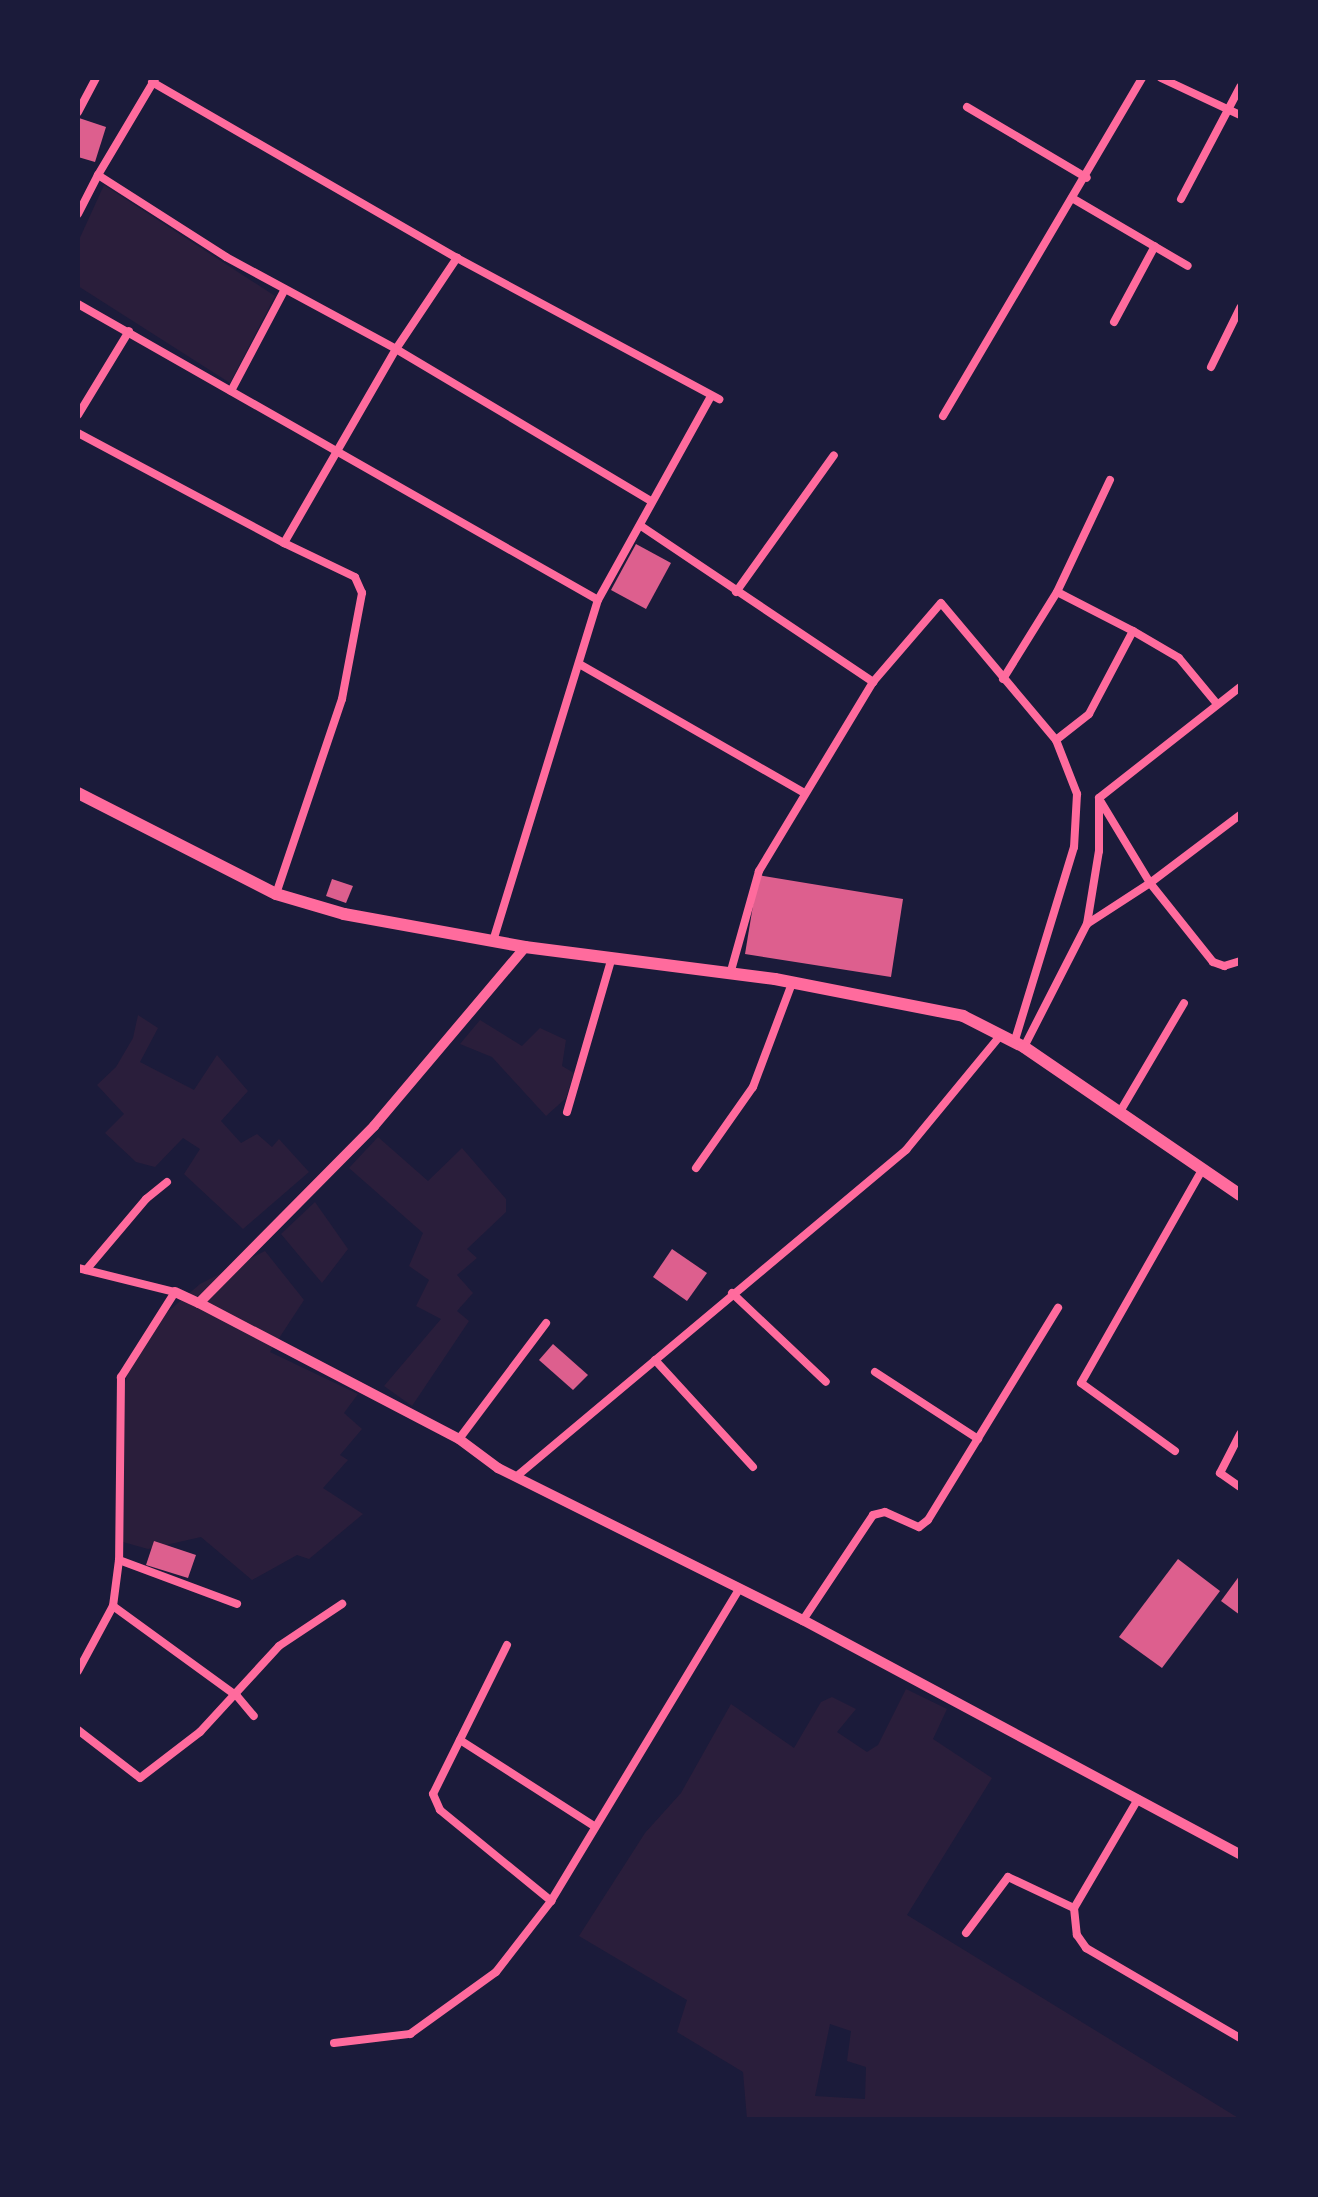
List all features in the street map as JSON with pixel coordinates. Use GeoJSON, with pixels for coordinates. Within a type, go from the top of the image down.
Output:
{"type":"FeatureCollection","features":[{"type":"Feature","properties":{"kind":"main road"},"geometry":{"type":"LineString","coordinates":[[78,793],[276,894],[344,914],[525,947],[792,983],[942,1011],[1019,1045],[1121,1110],[1240,1195]]}},
{"type":"Feature","properties":{"kind":"street"},"geometry":{"type":"LineString","coordinates":[[78,112],[96,78]]}},
{"type":"Feature","properties":{"kind":"street"},"geometry":{"type":"LineString","coordinates":[[943,416],[1072,198],[1087,178],[1142,78]]}},
{"type":"Feature","properties":{"kind":"street"},"geometry":{"type":"LineString","coordinates":[[1161,78],[1240,115]]}},
{"type":"Feature","properties":{"kind":"street"},"geometry":{"type":"LineString","coordinates":[[78,214],[154,80],[457,258],[715,397],[651,501],[641,526],[598,600],[581,665],[547,757],[493,941]]}},
{"type":"Feature","properties":{"kind":"street"},"geometry":{"type":"LineString","coordinates":[[1181,199],[1240,87]]}},
{"type":"Feature","properties":{"kind":"street"},"geometry":{"type":"LineString","coordinates":[[967,107],[1087,178]]}},
{"type":"Feature","properties":{"kind":"street"},"geometry":{"type":"LineString","coordinates":[[98,175],[285,289],[396,349],[651,501]]}},
{"type":"Feature","properties":{"kind":"street"},"geometry":{"type":"LineString","coordinates":[[1072,198],[1188,266]]}},
{"type":"Feature","properties":{"kind":"street"},"geometry":{"type":"LineString","coordinates":[[1114,322],[1155,246]]}},
{"type":"Feature","properties":{"kind":"street"},"geometry":{"type":"LineString","coordinates":[[284,543],[340,452],[396,349],[457,258]]}},
{"type":"Feature","properties":{"kind":"street"},"geometry":{"type":"LineString","coordinates":[[231,391],[285,289]]}},
{"type":"Feature","properties":{"kind":"street"},"geometry":{"type":"LineString","coordinates":[[78,304],[598,600]]}},
{"type":"Feature","properties":{"kind":"street"},"geometry":{"type":"LineString","coordinates":[[1211,367],[1240,308]]}},
{"type":"Feature","properties":{"kind":"street"},"geometry":{"type":"LineString","coordinates":[[78,415],[129,331]]}},
{"type":"Feature","properties":{"kind":"street"},"geometry":{"type":"LineString","coordinates":[[78,433],[284,543],[355,577],[362,593],[342,699],[276,894]]}},
{"type":"Feature","properties":{"kind":"street"},"geometry":{"type":"LineString","coordinates":[[736,592],[834,455]]}},
{"type":"Feature","properties":{"kind":"street"},"geometry":{"type":"LineString","coordinates":[[1003,679],[1057,592],[1110,480]]}},
{"type":"Feature","properties":{"kind":"street"},"geometry":{"type":"LineString","coordinates":[[641,526],[873,682]]}},
{"type":"Feature","properties":{"kind":"street"},"geometry":{"type":"LineString","coordinates":[[1057,592],[1179,658],[1217,704]]}},
{"type":"Feature","properties":{"kind":"street"},"geometry":{"type":"LineString","coordinates":[[730,974],[759,871],[803,792],[873,682],[941,603],[1056,740],[1077,794],[1074,847],[1019,1045]]}},
{"type":"Feature","properties":{"kind":"street"},"geometry":{"type":"LineString","coordinates":[[1056,740],[1089,714],[1133,631]]}},
{"type":"Feature","properties":{"kind":"street"},"geometry":{"type":"LineString","coordinates":[[581,665],[803,792]]}},
{"type":"Feature","properties":{"kind":"street"},"geometry":{"type":"LineString","coordinates":[[1099,798],[1240,687]]}},
{"type":"Feature","properties":{"kind":"street"},"geometry":{"type":"LineString","coordinates":[[1099,798],[1150,883],[1213,962],[1224,966],[1240,961]]}},
{"type":"Feature","properties":{"kind":"street"},"geometry":{"type":"LineString","coordinates":[[1019,1045],[1087,924],[1099,851],[1099,798]]}},
{"type":"Feature","properties":{"kind":"street"},"geometry":{"type":"LineString","coordinates":[[1087,924],[1150,883],[1240,815]]}},
{"type":"Feature","properties":{"kind":"street"},"geometry":{"type":"LineString","coordinates":[[199,1303],[374,1126],[525,947]]}},
{"type":"Feature","properties":{"kind":"street"},"geometry":{"type":"LineString","coordinates":[[567,1112],[612,957]]}},
{"type":"Feature","properties":{"kind":"street"},"geometry":{"type":"LineString","coordinates":[[696,1168],[753,1087],[792,983]]}},
{"type":"Feature","properties":{"kind":"street"},"geometry":{"type":"LineString","coordinates":[[1121,1110],[1184,1003]]}},
{"type":"Feature","properties":{"kind":"street"},"geometry":{"type":"LineString","coordinates":[[517,1476],[906,1150],[1000,1036]]}},
{"type":"Feature","properties":{"kind":"street"},"geometry":{"type":"LineString","coordinates":[[1175,1451],[1081,1383],[1202,1170]]}},
{"type":"Feature","properties":{"kind":"street"},"geometry":{"type":"LineString","coordinates":[[167,1182],[146,1199],[82,1269],[175,1292],[199,1303],[459,1439],[517,1476],[738,1591],[803,1620],[1240,1854]]}},
{"type":"Feature","properties":{"kind":"street"},"geometry":{"type":"LineString","coordinates":[[78,1671],[113,1606],[119,1560],[118,1389],[175,1292]]}},
{"type":"Feature","properties":{"kind":"street"},"geometry":{"type":"LineString","coordinates":[[732,1293],[826,1382]]}},
{"type":"Feature","properties":{"kind":"street"},"geometry":{"type":"LineString","coordinates":[[803,1620],[868,1519],[885,1512],[913,1526],[925,1523],[1058,1308]]}},
{"type":"Feature","properties":{"kind":"street"},"geometry":{"type":"LineString","coordinates":[[459,1439],[546,1323]]}},
{"type":"Feature","properties":{"kind":"street"},"geometry":{"type":"LineString","coordinates":[[655,1360],[753,1467]]}},
{"type":"Feature","properties":{"kind":"street"},"geometry":{"type":"LineString","coordinates":[[875,1372],[978,1439]]}},
{"type":"Feature","properties":{"kind":"street"},"geometry":{"type":"LineString","coordinates":[[1240,1434],[1220,1473],[1240,1487]]}},
{"type":"Feature","properties":{"kind":"street"},"geometry":{"type":"LineString","coordinates":[[119,1560],[237,1604]]}},
{"type":"Feature","properties":{"kind":"street"},"geometry":{"type":"LineString","coordinates":[[334,2043],[410,2034],[441,2017],[496,1972],[551,1901],[738,1591]]}},
{"type":"Feature","properties":{"kind":"street"},"geometry":{"type":"LineString","coordinates":[[78,1730],[140,1778],[237,1696],[279,1646],[342,1604]]}},
{"type":"Feature","properties":{"kind":"street"},"geometry":{"type":"LineString","coordinates":[[113,1606],[237,1696],[254,1716]]}},
{"type":"Feature","properties":{"kind":"street"},"geometry":{"type":"LineString","coordinates":[[507,1645],[437,1780],[434,1802],[551,1901]]}},
{"type":"Feature","properties":{"kind":"street"},"geometry":{"type":"LineString","coordinates":[[460,1740],[594,1826]]}},
{"type":"Feature","properties":{"kind":"street"},"geometry":{"type":"LineString","coordinates":[[1138,1799],[1074,1908],[1075,1927],[1086,1948],[1240,2038]]}},
{"type":"Feature","properties":{"kind":"street"},"geometry":{"type":"LineString","coordinates":[[966,1933],[1008,1877],[1074,1908]]}},
{"type":"Feature","properties":{"kind":"shaded area"},"geometry":{"type":"Polygon","coordinates":[[[104,185],[275,296],[230,383],[78,286],[78,242],[104,185]]]}},
{"type":"Feature","properties":{"kind":"shaded area"},"geometry":{"type":"Polygon","coordinates":[[[138,1015],[158,1028],[140,1062],[194,1090],[217,1055],[248,1091],[221,1121],[241,1143],[257,1134],[272,1147],[279,1139],[309,1172],[243,1229],[184,1174],[200,1149],[183,1138],[155,1167],[136,1162],[105,1133],[124,1114],[97,1085],[116,1067],[133,1038],[138,1015]]]}},
{"type":"Feature","properties":{"kind":"shaded area"},"geometry":{"type":"Polygon","coordinates":[[[480,1020],[522,1046],[540,1028],[566,1040],[562,1066],[574,1073],[566,1098],[546,1116],[492,1057],[460,1044],[480,1020]]]}},
{"type":"Feature","properties":{"kind":"shaded area"},"geometry":{"type":"Polygon","coordinates":[[[378,1137],[428,1181],[462,1148],[506,1199],[506,1212],[467,1249],[477,1258],[457,1275],[473,1293],[457,1311],[469,1321],[412,1406],[384,1386],[441,1319],[416,1306],[429,1280],[409,1266],[423,1233],[349,1168],[378,1137]]]}},
{"type":"Feature","properties":{"kind":"shaded area"},"geometry":{"type":"Polygon","coordinates":[[[315,1202],[348,1249],[322,1283],[281,1234],[315,1202]]]}},
{"type":"Feature","properties":{"kind":"shaded area"},"geometry":{"type":"Polygon","coordinates":[[[265,1251],[304,1300],[270,1352],[358,1394],[344,1413],[362,1429],[340,1455],[348,1460],[323,1488],[363,1514],[309,1559],[297,1555],[252,1580],[201,1537],[148,1549],[123,1542],[122,1396],[128,1372],[164,1315],[200,1284],[265,1251]]]}},
{"type":"Feature","properties":{"kind":"shaded area"},"geometry":{"type":"Polygon","coordinates":[[[906,1689],[947,1709],[933,1739],[992,1778],[907,1915],[1240,2119],[747,2119],[743,2072],[677,2032],[687,2000],[579,1936],[645,1833],[681,1793],[731,1704],[794,1748],[821,1702],[832,1697],[856,1709],[837,1732],[867,1752],[878,1745],[906,1689]],[[830,2024],[815,2096],[865,2099],[866,2067],[847,2061],[851,2031],[830,2024]]]}},
{"type":"Feature","properties":{"kind":"building"},"geometry":{"type":"Polygon","coordinates":[[[79,118],[106,127],[95,162],[78,157],[79,118]]]}},
{"type":"Feature","properties":{"kind":"building"},"geometry":{"type":"Polygon","coordinates":[[[636,544],[671,563],[646,609],[611,590],[636,544]]]}},
{"type":"Feature","properties":{"kind":"building"},"geometry":{"type":"Polygon","coordinates":[[[758,875],[903,899],[891,977],[745,954],[758,875]]]}},
{"type":"Feature","properties":{"kind":"building"},"geometry":{"type":"Polygon","coordinates":[[[332,879],[353,886],[346,903],[326,896],[332,879]]]}},
{"type":"Feature","properties":{"kind":"building"},"geometry":{"type":"Polygon","coordinates":[[[672,1249],[707,1273],[687,1301],[653,1277],[672,1249]]]}},
{"type":"Feature","properties":{"kind":"building"},"geometry":{"type":"Polygon","coordinates":[[[553,1344],[588,1375],[573,1390],[539,1360],[553,1344]]]}},
{"type":"Feature","properties":{"kind":"building"},"geometry":{"type":"Polygon","coordinates":[[[154,1541],[196,1555],[188,1578],[146,1565],[154,1541]]]}},
{"type":"Feature","properties":{"kind":"building"},"geometry":{"type":"Polygon","coordinates":[[[1178,1559],[1220,1591],[1162,1668],[1119,1637],[1178,1559]]]}},
{"type":"Feature","properties":{"kind":"building"},"geometry":{"type":"Polygon","coordinates":[[[1240,1575],[1240,1615],[1221,1601],[1240,1575]]]}}]}
